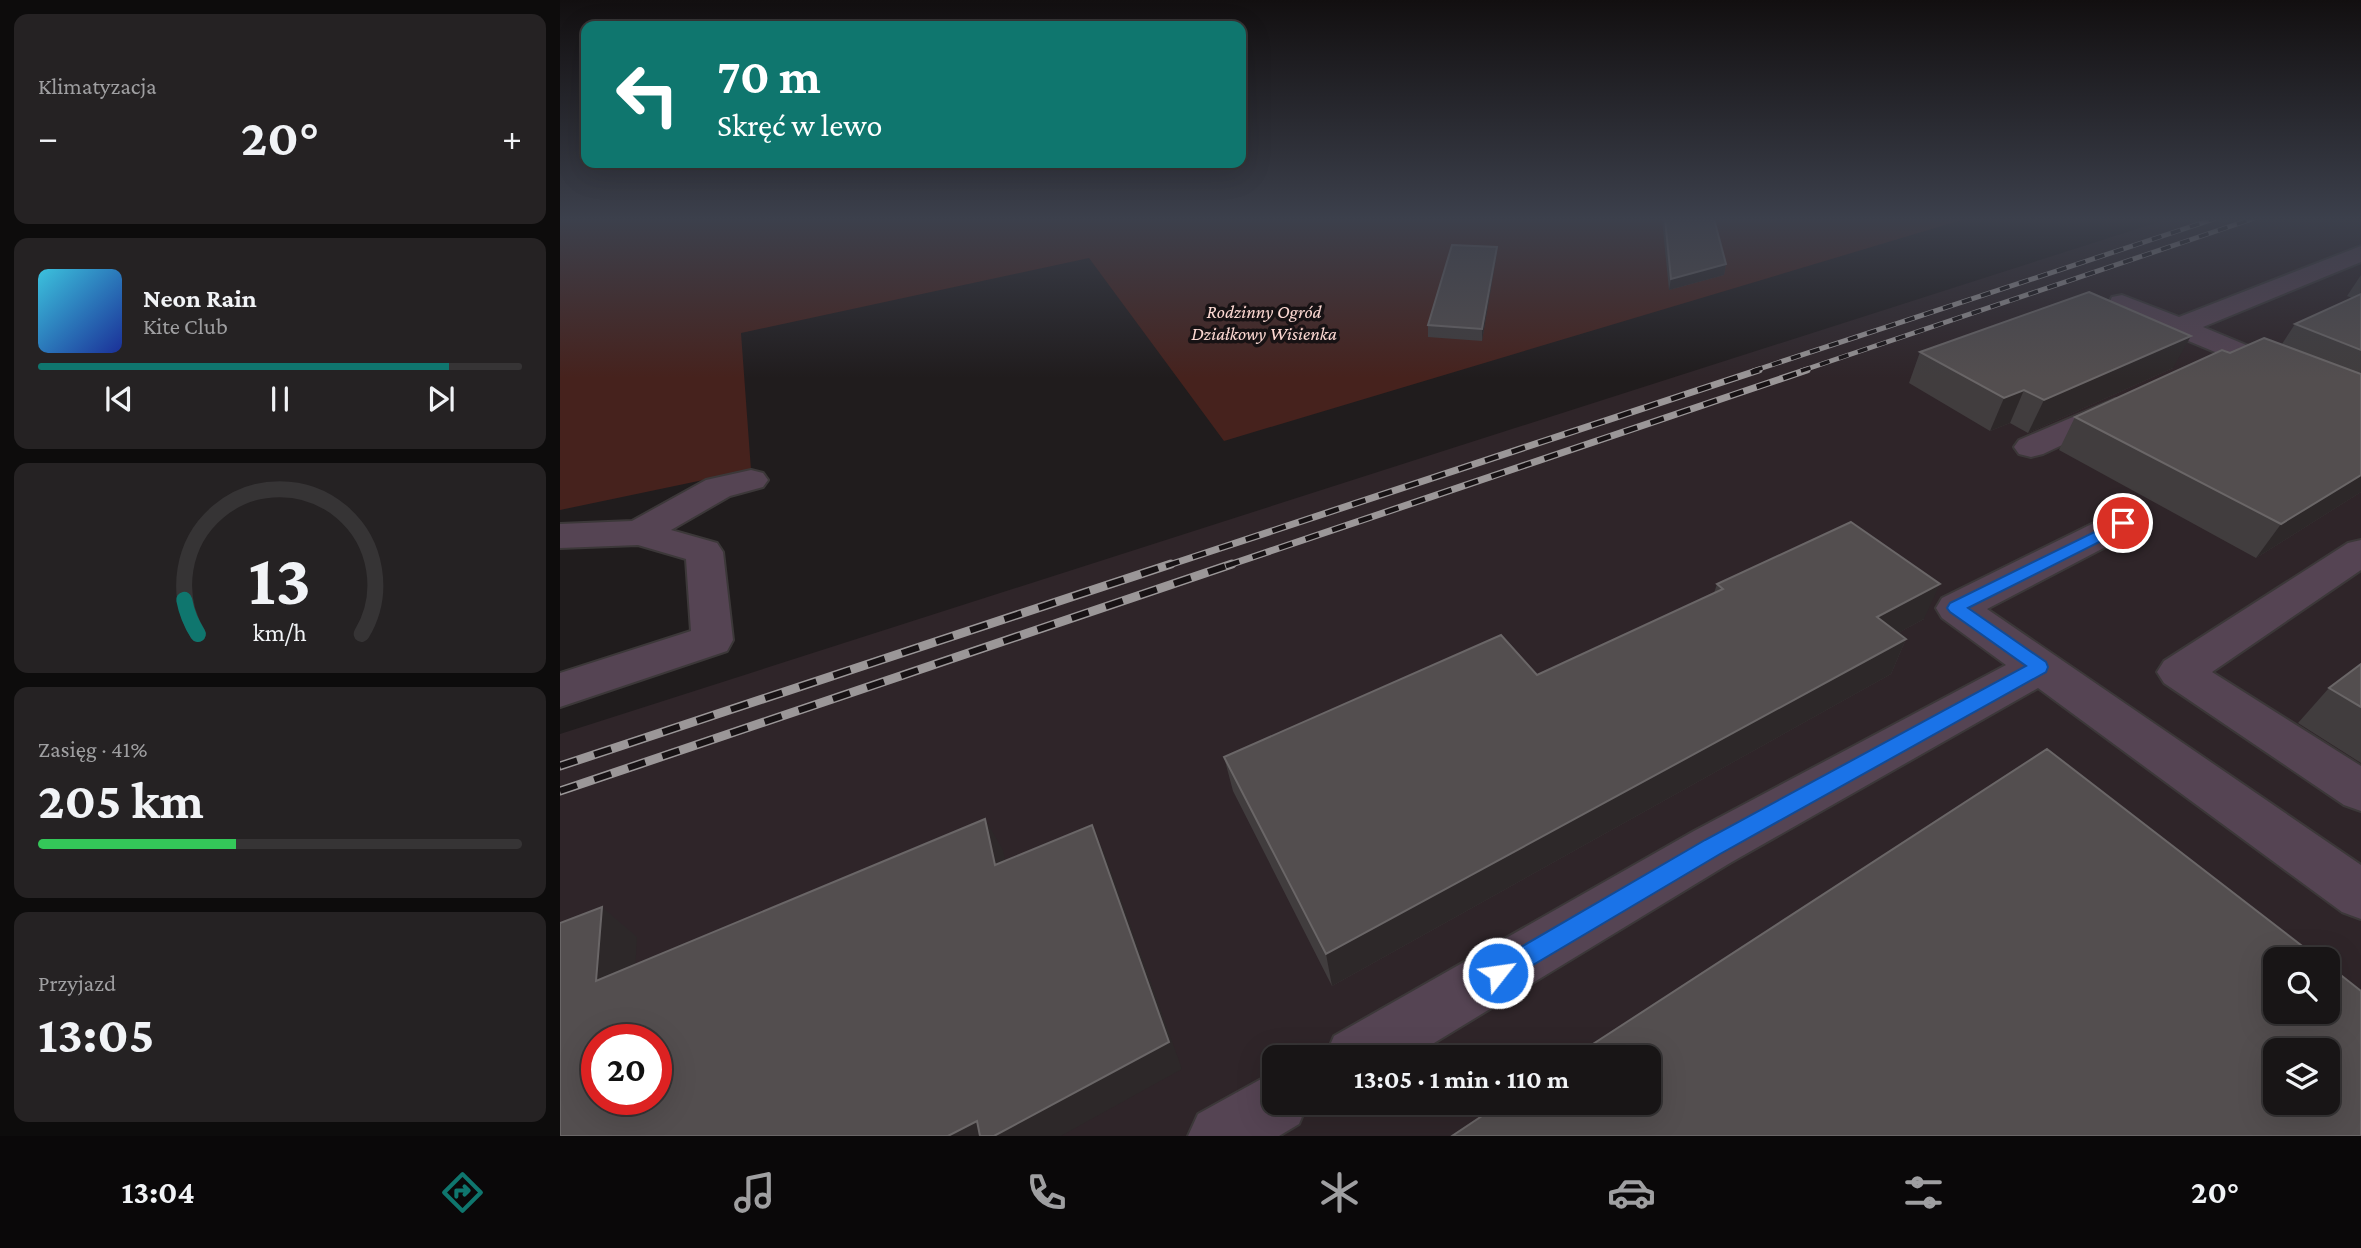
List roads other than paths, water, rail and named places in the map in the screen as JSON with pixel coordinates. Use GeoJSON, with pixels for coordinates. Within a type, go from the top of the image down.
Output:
{"type":"FeatureCollection","features":[{"type":"Feature","properties":{"kind":"lane"},"geometry":{"type":"LineString","coordinates":[[2179,327],[2314,272]]}},
{"type":"Feature","properties":{"kind":"lane"},"geometry":{"type":"LineString","coordinates":[[2122,303],[2361,404]]}},
{"type":"Feature","properties":{"kind":"lane"},"geometry":{"type":"LineString","coordinates":[[2202,369],[2238,352]]}},
{"type":"Feature","properties":{"kind":"lane"},"geometry":{"type":"LineString","coordinates":[[2031,447],[2141,397]]}},
{"type":"Feature","properties":{"kind":"lane"},"geometry":{"type":"LineString","coordinates":[[639,533],[718,488],[751,480]]}},
{"type":"Feature","properties":{"kind":"lane"},"geometry":{"type":"LineString","coordinates":[[2123,523],[1956,608],[2361,895]]}},
{"type":"Feature","properties":{"kind":"lane"},"geometry":{"type":"LineString","coordinates":[[560,536],[639,533],[704,552],[712,639],[560,690]]}},
{"type":"Feature","properties":{"kind":"lane"},"geometry":{"type":"LineString","coordinates":[[2361,552],[2179,672],[2361,791]]}},
{"type":"Feature","properties":{"kind":"lane"},"geometry":{"type":"LineString","coordinates":[[1375,1045],[1713,847],[2039,667]]}},
{"type":"Feature","properties":{"kind":"lane"},"geometry":{"type":"LineString","coordinates":[[1220,1136],[1262,1111]]}},
{"type":"Feature","properties":{"kind":"railway"},"geometry":{"type":"LineString","coordinates":[[1753,371],[2053,272]]}},
{"type":"Feature","properties":{"kind":"railway"},"geometry":{"type":"LineString","coordinates":[[1801,371],[2095,272]]}},
{"type":"Feature","properties":{"kind":"railway"},"geometry":{"type":"LineString","coordinates":[[1166,566],[1759,370]]}},
{"type":"Feature","properties":{"kind":"railway"},"geometry":{"type":"LineString","coordinates":[[1226,566],[1807,370]]}},
{"type":"Feature","properties":{"kind":"railway"},"geometry":{"type":"LineString","coordinates":[[560,766],[1171,564]]}},
{"type":"Feature","properties":{"kind":"railway"},"geometry":{"type":"LineString","coordinates":[[560,791],[1232,564]]}},
{"type":"Feature","properties":{"kind":"park label","name":"Rodzinny Ogród Działkowy Wisienka"},"geometry":{"type":"Point","coordinates":[1264,322]}}]}
